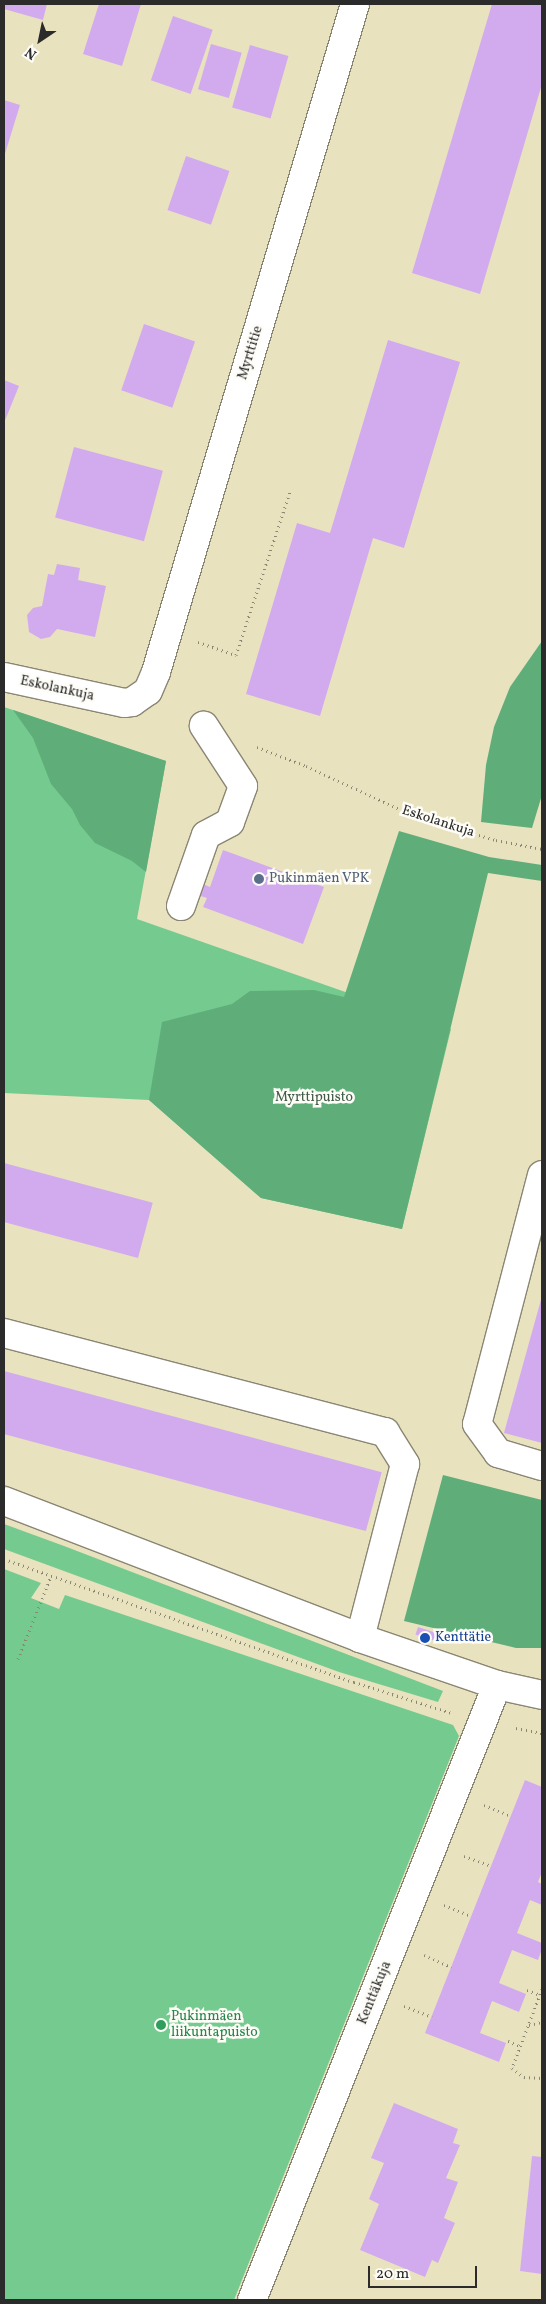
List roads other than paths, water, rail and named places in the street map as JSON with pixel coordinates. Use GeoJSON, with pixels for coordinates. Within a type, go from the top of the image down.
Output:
{"type":"FeatureCollection","features":[{"type":"Feature","properties":{"kind":"street","name":"Myrttitie"},"geometry":{"type":"LineString","coordinates":[[139,698],[148,691],[156,672],[355,4]]}},
{"type":"Feature","properties":{"kind":"street","name":"Eskolankuja"},"geometry":{"type":"LineString","coordinates":[[4,677],[124,703],[139,698]]}},
{"type":"Feature","properties":{"kind":"street"},"geometry":{"type":"LineString","coordinates":[[181,906],[206,835],[230,822],[242,786],[204,726]]}},
{"type":"Feature","properties":{"kind":"street"},"geometry":{"type":"LineString","coordinates":[[542,1175],[477,1424],[498,1453],[542,1466]]}},
{"type":"Feature","properties":{"kind":"street"},"geometry":{"type":"LineString","coordinates":[[4,1333],[384,1432],[405,1464],[360,1638]]}},
{"type":"Feature","properties":{"kind":"street"},"geometry":{"type":"LineString","coordinates":[[4,1501],[360,1638],[497,1685],[542,1695]]}},
{"type":"Feature","properties":{"kind":"street","name":"Kenttäkuja"},"geometry":{"type":"LineString","coordinates":[[252,2300],[497,1685]]}},
{"type":"Feature","properties":{"kind":"place","name":"Pukinmäen VPK"},"geometry":{"type":"Point","coordinates":[259,879]}},
{"type":"Feature","properties":{"kind":"place","name":"Kenttätie"},"geometry":{"type":"Point","coordinates":[425,1638]}},
{"type":"Feature","properties":{"kind":"place","name":"Pukinmäen liikuntapuisto"},"geometry":{"type":"Point","coordinates":[161,2025]}},
{"type":"Feature","properties":{"kind":"park label","name":"Myrttipuisto"},"geometry":{"type":"Point","coordinates":[314,1098]}}]}
